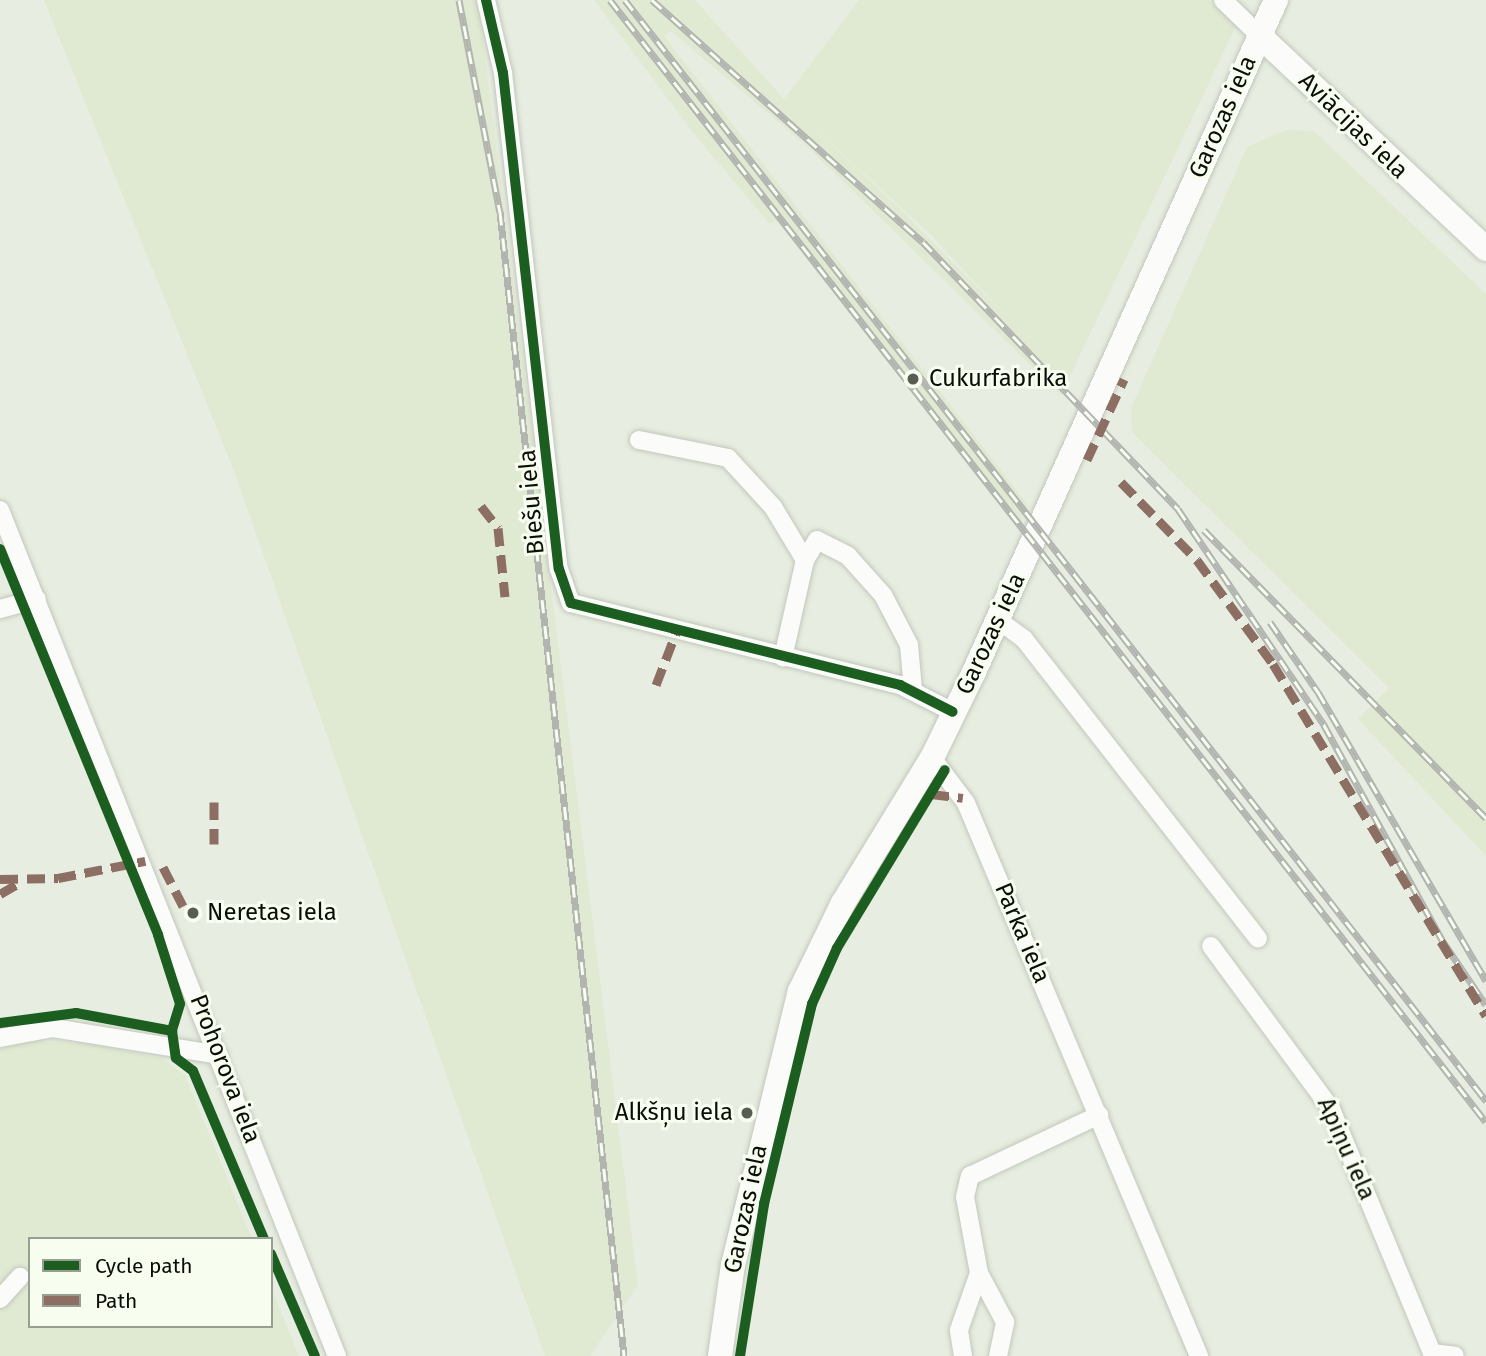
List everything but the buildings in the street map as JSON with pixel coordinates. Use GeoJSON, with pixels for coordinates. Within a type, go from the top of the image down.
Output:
{"type":"FeatureCollection","features":[{"type":"Feature","properties":{"kind":"main road","name":"Garozas iela"},"geometry":{"type":"LineString","coordinates":[[720,1356],[733,1265],[800,991],[843,903],[932,758],[998,620],[1276,0]]}},
{"type":"Feature","properties":{"kind":"main road","name":"Aviācijas iela"},"geometry":{"type":"LineString","coordinates":[[1259,35],[1486,248]]}},
{"type":"Feature","properties":{"kind":"street","name":"Biešu iela"},"geometry":{"type":"LineString","coordinates":[[486,0],[502,73],[564,591],[583,610],[914,690],[953,712]]}},
{"type":"Feature","properties":{"kind":"street","name":"Aviācijas iela"},"geometry":{"type":"LineString","coordinates":[[1223,0],[1259,35]]}},
{"type":"Feature","properties":{"kind":"street"},"geometry":{"type":"LineString","coordinates":[[639,440],[727,458],[749,475],[805,560]]}},
{"type":"Feature","properties":{"kind":"street","name":"Prohorova iela"},"geometry":{"type":"LineString","coordinates":[[0,510],[337,1356]]}},
{"type":"Feature","properties":{"kind":"street"},"geometry":{"type":"LineString","coordinates":[[783,659],[805,560],[817,540],[848,556],[883,595],[909,645],[914,690]]}},
{"type":"Feature","properties":{"kind":"street"},"geometry":{"type":"LineString","coordinates":[[0,609],[37,598]]}},
{"type":"Feature","properties":{"kind":"street"},"geometry":{"type":"LineString","coordinates":[[998,620],[1024,639],[1258,939]]}},
{"type":"Feature","properties":{"kind":"street","name":"Parka iela"},"geometry":{"type":"LineString","coordinates":[[932,758],[966,803],[1199,1356]]}},
{"type":"Feature","properties":{"kind":"street","name":"Apiņu iela"},"geometry":{"type":"LineString","coordinates":[[1211,947],[1331,1109],[1429,1354],[1455,1356]]}},
{"type":"Feature","properties":{"kind":"street"},"geometry":{"type":"LineString","coordinates":[[0,1038],[53,1028],[219,1055]]}},
{"type":"Feature","properties":{"kind":"street"},"geometry":{"type":"LineString","coordinates":[[998,1356],[1005,1322],[979,1273],[965,1197],[970,1176],[1099,1115]]}},
{"type":"Feature","properties":{"kind":"street"},"geometry":{"type":"LineString","coordinates":[[963,1356],[959,1330],[979,1273]]}},
{"type":"Feature","properties":{"kind":"street"},"geometry":{"type":"LineString","coordinates":[[0,1299],[20,1277]]}},
{"type":"Feature","properties":{"kind":"shaded area"},"geometry":{"type":"Polygon","coordinates":[[[44,0],[478,0],[638,1285],[590,1356],[545,1356],[234,471],[44,0]]]}},
{"type":"Feature","properties":{"kind":"shaded area"},"geometry":{"type":"Polygon","coordinates":[[[594,0],[695,0],[784,99],[859,0],[1208,0],[1236,26],[1061,395],[808,147],[671,31],[664,36],[1028,505],[1018,529],[776,220],[770,224],[698,139],[594,0]],[[810,124],[899,208],[1006,316],[931,235],[810,124]]]}},
{"type":"Feature","properties":{"kind":"shaded area"},"geometry":{"type":"Polygon","coordinates":[[[1285,130],[1314,131],[1486,294],[1486,856],[1358,719],[1389,688],[1132,432],[1131,408],[1247,147],[1285,130]]]}},
{"type":"Feature","properties":{"kind":"shaded area"},"geometry":{"type":"Polygon","coordinates":[[[25,1041],[95,1044],[163,1059],[185,1075],[251,1237],[28,1237],[28,1328],[273,1328],[273,1293],[299,1356],[0,1356],[0,1049],[25,1041]]]}},
{"type":"Feature","properties":{"kind":"railway"},"geometry":{"type":"LineString","coordinates":[[459,0],[500,212],[624,1356]]}},
{"type":"Feature","properties":{"kind":"railway"},"geometry":{"type":"LineString","coordinates":[[610,0],[1486,1122]]}},
{"type":"Feature","properties":{"kind":"railway"},"geometry":{"type":"LineString","coordinates":[[625,0],[1486,1101]]}},
{"type":"Feature","properties":{"kind":"railway"},"geometry":{"type":"LineString","coordinates":[[652,0],[923,242],[1178,509],[1324,725],[1442,940],[1486,1005]]}},
{"type":"Feature","properties":{"kind":"railway"},"geometry":{"type":"LineString","coordinates":[[1204,530],[1486,818]]}},
{"type":"Feature","properties":{"kind":"railway"},"geometry":{"type":"LineString","coordinates":[[1270,622],[1318,692],[1486,981]]}},
{"type":"Feature","properties":{"kind":"marked path"},"geometry":{"type":"LineString","coordinates":[[1087,460],[1124,379]]}},
{"type":"Feature","properties":{"kind":"marked path"},"geometry":{"type":"LineString","coordinates":[[1121,482],[1197,560],[1273,664],[1486,1016]]}},
{"type":"Feature","properties":{"kind":"marked path"},"geometry":{"type":"LineString","coordinates":[[481,506],[498,528],[505,597]]}},
{"type":"Feature","properties":{"kind":"marked path"},"geometry":{"type":"LineString","coordinates":[[656,685],[676,633]]}},
{"type":"Feature","properties":{"kind":"marked path"},"geometry":{"type":"LineString","coordinates":[[931,794],[963,798]]}},
{"type":"Feature","properties":{"kind":"marked path"},"geometry":{"type":"LineString","coordinates":[[214,802],[214,844]]}},
{"type":"Feature","properties":{"kind":"marked path"},"geometry":{"type":"LineString","coordinates":[[0,879],[58,878],[145,861]]}},
{"type":"Feature","properties":{"kind":"marked path"},"geometry":{"type":"LineString","coordinates":[[163,867],[183,906]]}},
{"type":"Feature","properties":{"kind":"marked path"},"geometry":{"type":"LineString","coordinates":[[0,894],[21,882]]}},
{"type":"Feature","properties":{"kind":"cycle path"},"geometry":{"type":"LineString","coordinates":[[486,0],[503,73],[559,569],[571,603],[900,685],[953,712]]}},
{"type":"Feature","properties":{"kind":"cycle path"},"geometry":{"type":"LineString","coordinates":[[0,549],[158,935],[180,1004],[172,1031],[176,1058],[193,1071],[263,1237]]}},
{"type":"Feature","properties":{"kind":"cycle path"},"geometry":{"type":"LineString","coordinates":[[740,1356],[764,1204],[812,1004],[837,948],[945,770]]}},
{"type":"Feature","properties":{"kind":"cycle path"},"geometry":{"type":"LineString","coordinates":[[0,1023],[76,1013],[172,1031]]}},
{"type":"Feature","properties":{"kind":"cycle path"},"geometry":{"type":"LineString","coordinates":[[273,1259],[315,1356]]}},
{"type":"Feature","properties":{"kind":"place","name":"Cukurfabrika"},"geometry":{"type":"Point","coordinates":[913,379]}},
{"type":"Feature","properties":{"kind":"place","name":"Neretas iela"},"geometry":{"type":"Point","coordinates":[193,913]}},
{"type":"Feature","properties":{"kind":"place","name":"Alkšņu iela"},"geometry":{"type":"Point","coordinates":[747,1113]}}]}
